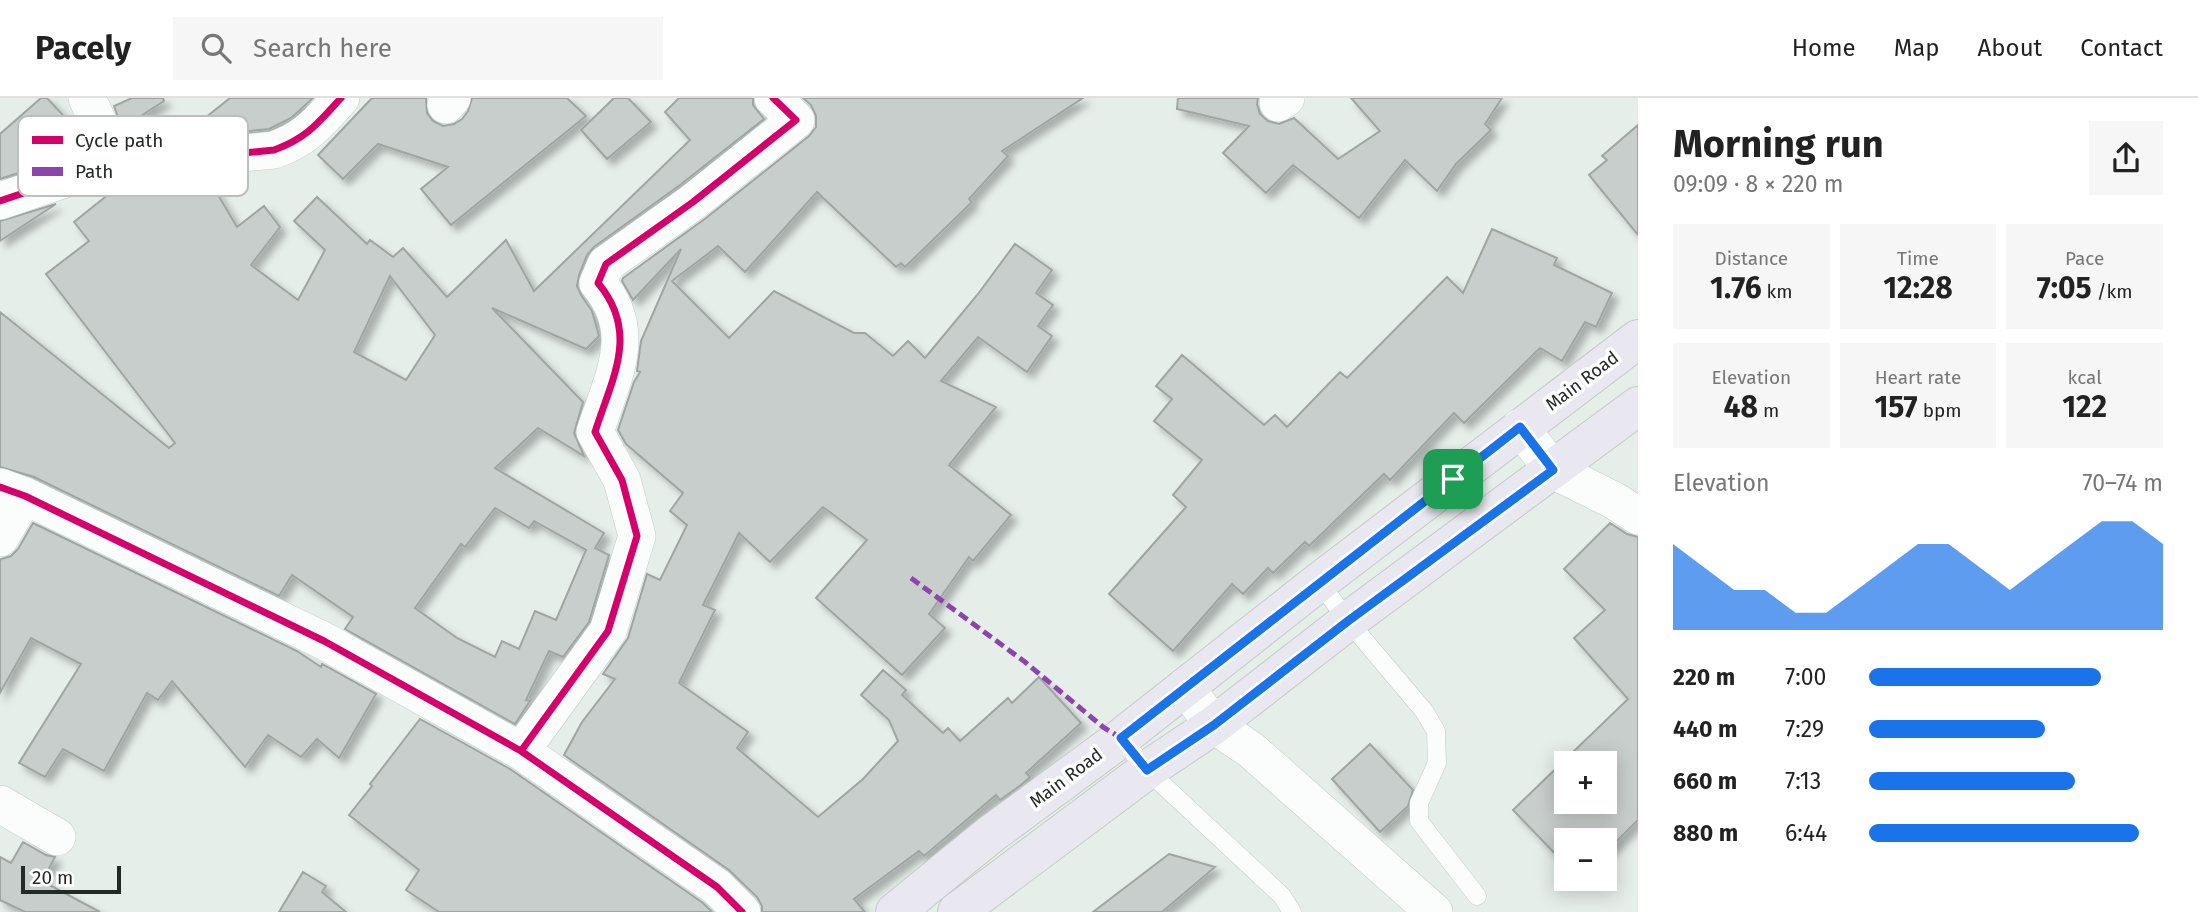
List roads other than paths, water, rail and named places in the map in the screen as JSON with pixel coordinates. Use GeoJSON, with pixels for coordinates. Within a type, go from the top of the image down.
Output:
{"type":"FeatureCollection","features":[{"type":"Feature","properties":{"kind":"main road","name":"Main Road"},"geometry":{"type":"LineString","coordinates":[[895,912],[991,834],[1121,738],[1319,582],[1638,339]]}},
{"type":"Feature","properties":{"kind":"main road"},"geometry":{"type":"LineString","coordinates":[[957,912],[1147,770],[1214,725],[1348,621],[1638,405]]}},
{"type":"Feature","properties":{"kind":"street"},"geometry":{"type":"LineString","coordinates":[[87,98],[95,116]]}},
{"type":"Feature","properties":{"kind":"street"},"geometry":{"type":"LineString","coordinates":[[248,153],[274,150],[294,142],[313,129],[341,98]]}},
{"type":"Feature","properties":{"kind":"street"},"geometry":{"type":"LineString","coordinates":[[522,751],[608,631],[637,536],[622,480],[596,432],[614,378],[622,334],[611,298],[598,283],[606,264],[693,202],[796,120],[773,98]]}},
{"type":"Feature","properties":{"kind":"street"},"geometry":{"type":"LineString","coordinates":[[0,201],[18,195]]}},
{"type":"Feature","properties":{"kind":"street"},"geometry":{"type":"LineString","coordinates":[[1520,427],[1553,470],[1615,501],[1638,516]]}},
{"type":"Feature","properties":{"kind":"street"},"geometry":{"type":"LineString","coordinates":[[0,538],[13,491],[324,641],[522,751],[717,887],[742,912]]}},
{"type":"Feature","properties":{"kind":"street"},"geometry":{"type":"LineString","coordinates":[[1185,687],[1214,725],[1251,750],[1434,912]]}},
{"type":"Feature","properties":{"kind":"street"},"geometry":{"type":"LineString","coordinates":[[0,804],[57,837]]}},
{"type":"Feature","properties":{"kind":"lane"},"geometry":{"type":"LineString","coordinates":[[1319,582],[1348,621],[1424,710],[1436,731],[1437,763],[1419,803],[1419,821],[1477,896]]}},
{"type":"Feature","properties":{"kind":"lane"},"geometry":{"type":"LineString","coordinates":[[1121,738],[1147,770],[1282,896],[1292,912]]}}]}
